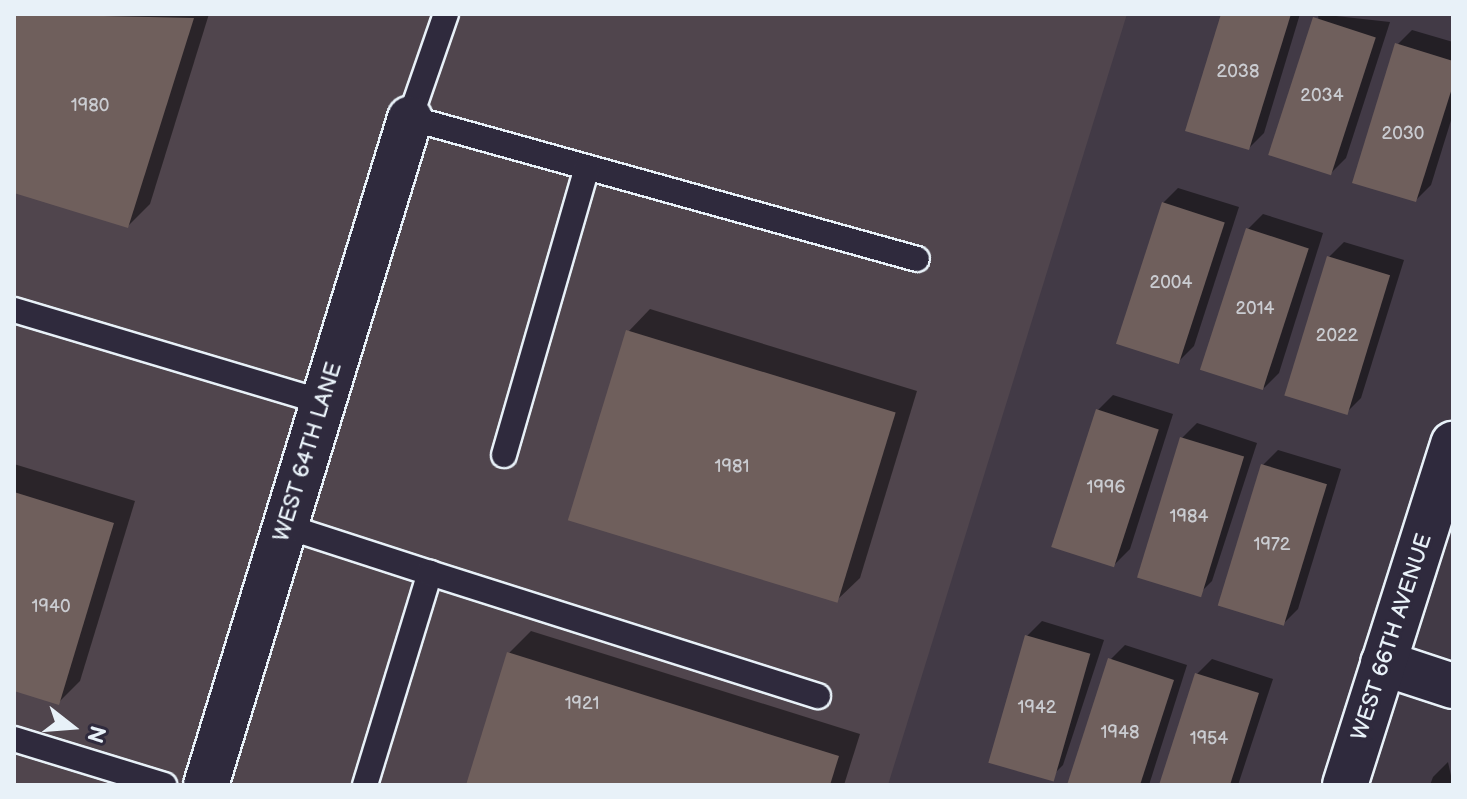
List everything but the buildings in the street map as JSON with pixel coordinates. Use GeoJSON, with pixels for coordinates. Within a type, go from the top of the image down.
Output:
{"type":"FeatureCollection","features":[{"type":"Feature","properties":{"kind":"street","name":"WEST 64TH LANE"},"geometry":{"type":"LineString","coordinates":[[206,785],[410,118]]}},
{"type":"Feature","properties":{"kind":"street","name":"WEST 66TH AVENUE"},"geometry":{"type":"LineString","coordinates":[[1345,785],[1453,444]]}},
{"type":"Feature","properties":{"kind":"street"},"geometry":{"type":"LineString","coordinates":[[1383,663],[1453,686]]}},
{"type":"Feature","properties":{"kind":"lane"},"geometry":{"type":"LineString","coordinates":[[446,14],[410,118],[917,259]]}},
{"type":"Feature","properties":{"kind":"lane"},"geometry":{"type":"LineString","coordinates":[[504,455],[587,168]]}},
{"type":"Feature","properties":{"kind":"lane"},"geometry":{"type":"LineString","coordinates":[[14,310],[323,402]]}},
{"type":"Feature","properties":{"kind":"lane"},"geometry":{"type":"LineString","coordinates":[[285,526],[818,696]]}},
{"type":"Feature","properties":{"kind":"lane"},"geometry":{"type":"LineString","coordinates":[[365,785],[430,573]]}},
{"type":"Feature","properties":{"kind":"lane"},"geometry":{"type":"LineString","coordinates":[[14,739],[164,785]]}},
{"type":"Feature","properties":{"kind":"shaded area"},"geometry":{"type":"Polygon","coordinates":[[[14,14],[1127,14],[888,785],[14,785],[14,14]]]}}]}
